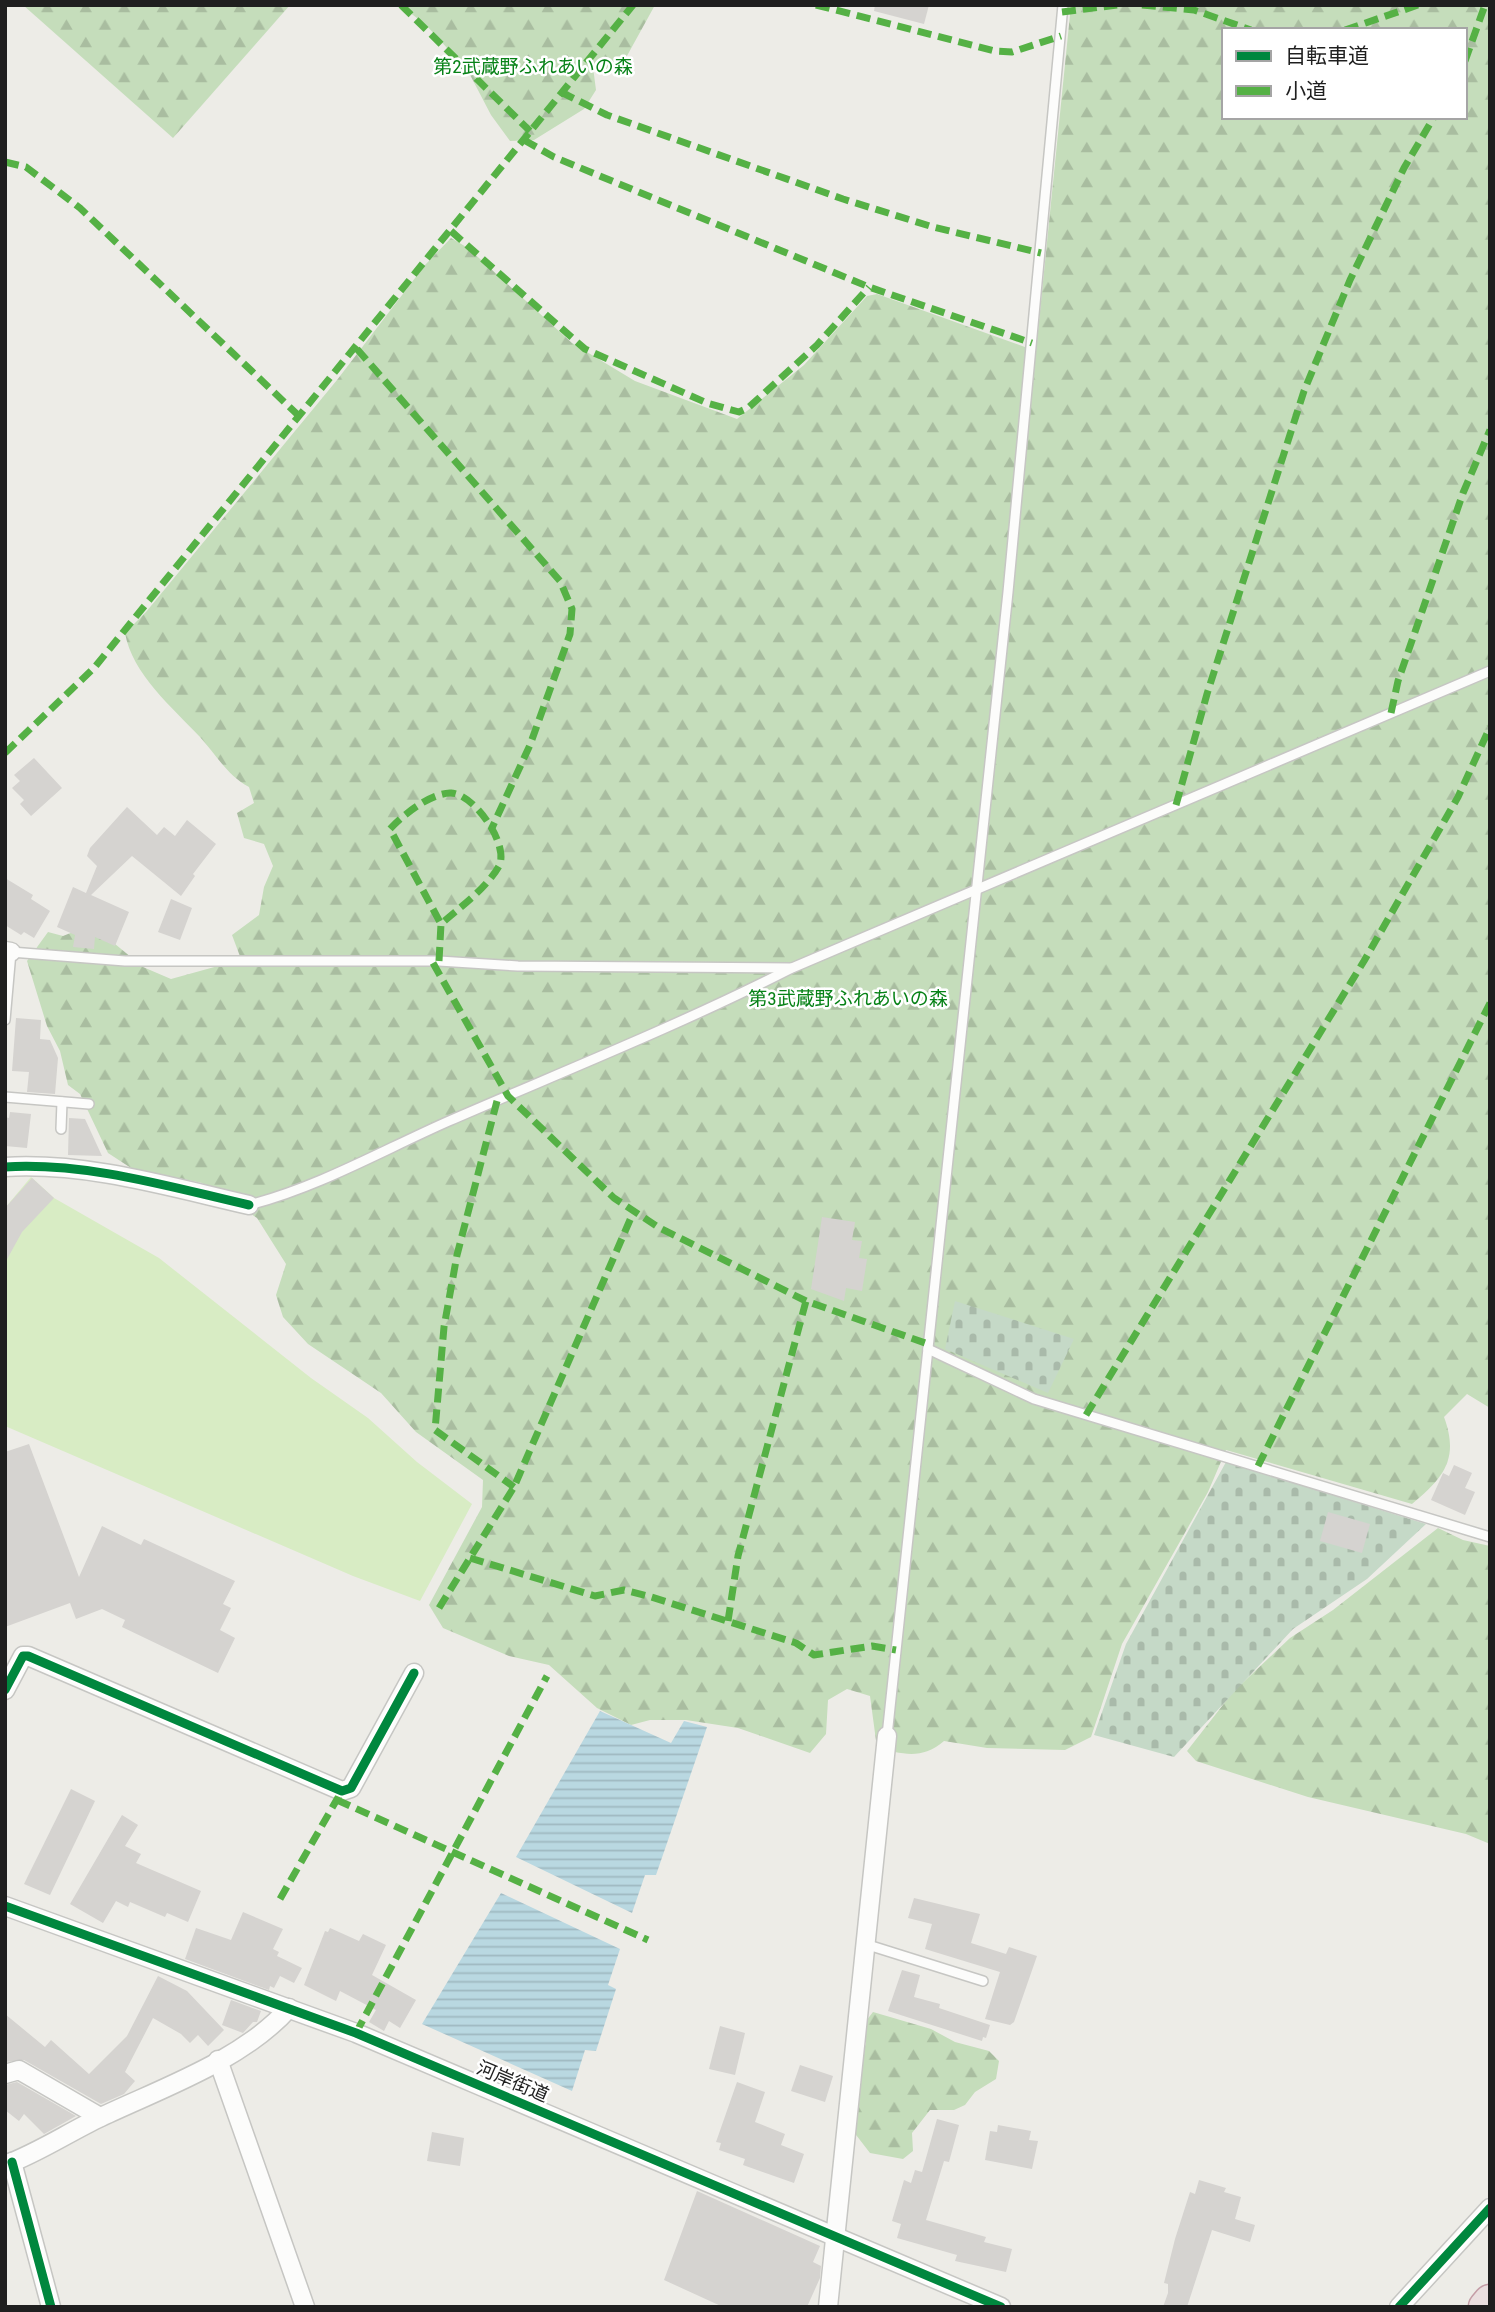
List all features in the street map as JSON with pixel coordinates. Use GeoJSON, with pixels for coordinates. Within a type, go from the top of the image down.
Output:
{"type":"FeatureCollection","features":[{"type":"Feature","properties":{"kind":"highway"},"geometry":{"type":"LineString","coordinates":[[1485,2307],[1490,2301]]}},
{"type":"Feature","properties":{"kind":"street"},"geometry":{"type":"LineString","coordinates":[[5,1167],[46,1166],[92,1172],[249,1205]]}},
{"type":"Feature","properties":{"kind":"street"},"geometry":{"type":"LineString","coordinates":[[5,1690],[23,1656],[28,1656],[342,1791],[351,1788],[414,1673]]}},
{"type":"Feature","properties":{"kind":"street"},"geometry":{"type":"LineString","coordinates":[[828,2307],[887,1735]]}},
{"type":"Feature","properties":{"kind":"street","name":"河岸街道"},"geometry":{"type":"LineString","coordinates":[[5,1906],[289,2008],[1001,2307]]}},
{"type":"Feature","properties":{"kind":"street"},"geometry":{"type":"LineString","coordinates":[[51,2307],[9,2164],[100,2117],[159,2092],[218,2060],[279,2020],[289,2008]]}},
{"type":"Feature","properties":{"kind":"street"},"geometry":{"type":"LineString","coordinates":[[218,2060],[305,2307]]}},
{"type":"Feature","properties":{"kind":"street"},"geometry":{"type":"LineString","coordinates":[[5,2074],[19,2070],[100,2117]]}},
{"type":"Feature","properties":{"kind":"street"},"geometry":{"type":"LineString","coordinates":[[1399,2307],[1490,2208]]}},
{"type":"Feature","properties":{"kind":"lane"},"geometry":{"type":"LineString","coordinates":[[887,1735],[978,890],[1063,5]]}},
{"type":"Feature","properties":{"kind":"lane"},"geometry":{"type":"LineString","coordinates":[[249,1205],[289,1194],[449,1121],[687,1020],[793,968],[1490,671]]}},
{"type":"Feature","properties":{"kind":"lane"},"geometry":{"type":"LineString","coordinates":[[5,1020],[8,951],[138,961],[439,961],[518,966],[793,968]]}},
{"type":"Feature","properties":{"kind":"lane"},"geometry":{"type":"LineString","coordinates":[[5,1097],[89,1104]]}},
{"type":"Feature","properties":{"kind":"lane"},"geometry":{"type":"LineString","coordinates":[[61,1129],[62,1102]]}},
{"type":"Feature","properties":{"kind":"lane"},"geometry":{"type":"LineString","coordinates":[[928,1349],[1034,1399],[1490,1537]]}},
{"type":"Feature","properties":{"kind":"lane"},"geometry":{"type":"LineString","coordinates":[[865,1944],[983,1981]]}},
{"type":"Feature","properties":{"kind":"green space"},"geometry":{"type":"Polygon","coordinates":[[[23,5],[290,5],[173,138],[23,5]]]}},
{"type":"Feature","properties":{"kind":"green space","name":"第2武蔵野ふれあいの森"},"geometry":{"type":"Polygon","coordinates":[[[400,5],[655,5],[617,74],[593,67],[596,90],[584,109],[534,140],[510,141],[491,115],[468,71],[426,25],[400,5]]]}},
{"type":"Feature","properties":{"kind":"green space","name":"第3武蔵野ふれあいの森"},"geometry":{"type":"Polygon","coordinates":[[[1071,5],[1490,5],[1490,1408],[1467,1394],[1444,1417],[1450,1444],[1446,1466],[1433,1485],[1412,1504],[1226,1450],[1208,1492],[1122,1644],[1091,1737],[1065,1750],[987,1748],[944,1741],[928,1751],[912,1754],[877,1748],[870,1696],[847,1689],[828,1700],[826,1734],[810,1753],[738,1728],[686,1720],[650,1720],[631,1725],[597,1708],[549,1665],[509,1656],[443,1628],[429,1605],[482,1507],[483,1480],[416,1432],[381,1393],[308,1344],[283,1317],[276,1295],[286,1264],[257,1218],[202,1183],[131,1168],[108,1153],[80,1094],[68,1085],[60,1051],[47,1026],[27,961],[48,932],[63,936],[73,932],[109,939],[143,967],[171,979],[218,966],[244,967],[232,935],[259,915],[264,887],[273,866],[264,844],[244,838],[237,813],[254,803],[249,787],[228,771],[155,690],[136,662],[125,633],[146,612],[337,380],[425,265],[451,238],[468,248],[572,343],[635,381],[737,419],[804,365],[867,296],[877,294],[1036,351],[1071,5]]]}},
{"type":"Feature","properties":{"kind":"green space"},"geometry":{"type":"Polygon","coordinates":[[[31,1177],[54,1198],[159,1258],[311,1378],[368,1418],[417,1462],[472,1504],[420,1601],[353,1576],[5,1426],[5,1208],[31,1177]]]}},
{"type":"Feature","properties":{"kind":"green space"},"geometry":{"type":"Polygon","coordinates":[[[955,1301],[1074,1339],[1048,1393],[945,1349],[955,1301]]]}},
{"type":"Feature","properties":{"kind":"green space"},"geometry":{"type":"Polygon","coordinates":[[[1226,1462],[1426,1524],[1367,1579],[1293,1629],[1174,1757],[1094,1735],[1126,1644],[1226,1462]]]}},
{"type":"Feature","properties":{"kind":"green space"},"geometry":{"type":"Polygon","coordinates":[[[1438,1528],[1463,1540],[1490,1546],[1490,1844],[1466,1834],[1308,1797],[1196,1761],[1187,1751],[1233,1692],[1290,1638],[1333,1610],[1438,1528]]]}},
{"type":"Feature","properties":{"kind":"green space"},"geometry":{"type":"Polygon","coordinates":[[[873,2012],[931,2029],[955,2042],[989,2051],[999,2061],[996,2079],[975,2092],[965,2105],[954,2110],[930,2110],[912,2133],[913,2151],[903,2159],[870,2153],[853,2131],[859,2066],[866,2043],[866,2021],[873,2012]]]}},
{"type":"Feature","properties":{"kind":"water"},"geometry":{"type":"Polygon","coordinates":[[[600,1711],[671,1743],[684,1721],[707,1727],[656,1875],[645,1875],[632,1913],[516,1857],[600,1711]]]}},
{"type":"Feature","properties":{"kind":"water"},"geometry":{"type":"Polygon","coordinates":[[[501,1893],[620,1949],[608,1985],[616,1989],[596,2051],[585,2050],[572,2091],[422,2024],[501,1893]]]}},
{"type":"Feature","properties":{"kind":"building"},"geometry":{"type":"Polygon","coordinates":[[[875,5],[929,5],[924,24],[874,11],[875,5]]]}},
{"type":"Feature","properties":{"kind":"building"},"geometry":{"type":"Polygon","coordinates":[[[34,758],[62,788],[31,816],[20,804],[24,800],[12,788],[20,781],[14,775],[34,758]]]}},
{"type":"Feature","properties":{"kind":"building"},"geometry":{"type":"Polygon","coordinates":[[[127,807],[157,835],[164,827],[175,836],[187,820],[216,844],[193,874],[195,876],[181,896],[132,856],[91,895],[129,912],[115,946],[95,937],[94,949],[73,947],[75,935],[57,927],[73,887],[86,893],[97,866],[87,856],[90,848],[127,807]]]}},
{"type":"Feature","properties":{"kind":"building"},"geometry":{"type":"Polygon","coordinates":[[[5,878],[33,895],[31,899],[50,911],[34,938],[24,932],[21,935],[5,925],[5,878]]]}},
{"type":"Feature","properties":{"kind":"building"},"geometry":{"type":"Polygon","coordinates":[[[171,899],[192,908],[180,940],[158,932],[171,899]]]}},
{"type":"Feature","properties":{"kind":"building"},"geometry":{"type":"Polygon","coordinates":[[[16,1018],[41,1020],[40,1039],[50,1040],[58,1058],[55,1094],[27,1092],[29,1072],[12,1071],[16,1018]]]}},
{"type":"Feature","properties":{"kind":"building"},"geometry":{"type":"Polygon","coordinates":[[[10,1112],[31,1114],[27,1148],[5,1146],[5,1117],[9,1118],[10,1112]]]}},
{"type":"Feature","properties":{"kind":"building"},"geometry":{"type":"Polygon","coordinates":[[[69,1118],[85,1119],[102,1156],[68,1155],[69,1118]]]}},
{"type":"Feature","properties":{"kind":"building"},"geometry":{"type":"Polygon","coordinates":[[[32,1178],[54,1198],[22,1232],[5,1263],[5,1208],[32,1178]]]}},
{"type":"Feature","properties":{"kind":"building"},"geometry":{"type":"Polygon","coordinates":[[[822,1217],[855,1222],[852,1240],[862,1241],[859,1258],[867,1259],[862,1291],[846,1288],[844,1301],[811,1289],[822,1217]]]}},
{"type":"Feature","properties":{"kind":"building"},"geometry":{"type":"Polygon","coordinates":[[[29,1444],[79,1577],[102,1526],[141,1545],[144,1539],[235,1581],[223,1604],[231,1608],[220,1630],[235,1638],[218,1673],[122,1627],[125,1620],[102,1609],[76,1619],[70,1603],[5,1627],[5,1452],[29,1444]]]}},
{"type":"Feature","properties":{"kind":"building"},"geometry":{"type":"Polygon","coordinates":[[[1454,1465],[1472,1473],[1465,1488],[1475,1492],[1465,1515],[1431,1500],[1443,1473],[1449,1476],[1454,1465]]]}},
{"type":"Feature","properties":{"kind":"building"},"geometry":{"type":"Polygon","coordinates":[[[1328,1512],[1370,1524],[1362,1553],[1320,1541],[1328,1512]]]}},
{"type":"Feature","properties":{"kind":"building"},"geometry":{"type":"Polygon","coordinates":[[[71,1789],[95,1801],[50,1895],[24,1884],[71,1789]]]}},
{"type":"Feature","properties":{"kind":"building"},"geometry":{"type":"Polygon","coordinates":[[[122,1815],[138,1825],[125,1846],[141,1854],[136,1863],[201,1891],[188,1922],[167,1913],[165,1917],[130,1902],[128,1907],[116,1901],[103,1923],[70,1904],[122,1815]]]}},
{"type":"Feature","properties":{"kind":"building"},"geometry":{"type":"Polygon","coordinates":[[[914,1898],[980,1914],[971,1943],[1006,1954],[1009,1947],[1037,1956],[1014,2022],[1010,2025],[985,2019],[1000,1972],[925,1949],[932,1924],[908,1918],[914,1898]]]}},
{"type":"Feature","properties":{"kind":"building"},"geometry":{"type":"Polygon","coordinates":[[[243,1912],[283,1929],[273,1949],[279,1952],[277,1956],[302,1968],[294,1983],[280,1976],[274,1988],[270,1986],[269,1990],[185,1959],[196,1928],[231,1940],[243,1912]]]}},
{"type":"Feature","properties":{"kind":"building"},"geometry":{"type":"Polygon","coordinates":[[[330,1928],[359,1941],[363,1934],[386,1945],[372,1975],[416,2000],[400,2028],[389,2021],[384,2031],[369,2022],[376,2010],[340,1991],[336,2001],[304,1985],[325,1931],[328,1932],[330,1928]]]}},
{"type":"Feature","properties":{"kind":"building"},"geometry":{"type":"Polygon","coordinates":[[[902,1970],[920,1975],[914,1997],[940,2004],[939,2008],[990,2025],[986,2038],[983,2037],[982,2041],[888,2011],[902,1970]]]}},
{"type":"Feature","properties":{"kind":"building"},"geometry":{"type":"Polygon","coordinates":[[[158,1976],[187,1991],[224,2030],[208,2046],[198,2035],[190,2043],[181,2034],[153,2018],[125,2072],[135,2081],[124,2094],[101,2104],[24,2060],[5,2062],[5,2014],[45,2047],[51,2040],[89,2074],[127,2036],[158,1976]]]}},
{"type":"Feature","properties":{"kind":"building"},"geometry":{"type":"Polygon","coordinates":[[[231,2000],[261,2011],[257,2022],[253,2022],[243,2033],[222,2025],[231,2000]]]}},
{"type":"Feature","properties":{"kind":"building"},"geometry":{"type":"Polygon","coordinates":[[[720,2026],[745,2033],[735,2075],[709,2069],[720,2026]]]}},
{"type":"Feature","properties":{"kind":"building"},"geometry":{"type":"Polygon","coordinates":[[[800,2065],[833,2076],[825,2102],[791,2091],[800,2065]]]}},
{"type":"Feature","properties":{"kind":"building"},"geometry":{"type":"Polygon","coordinates":[[[17,2082],[76,2116],[44,2134],[24,2114],[19,2121],[5,2110],[5,2085],[17,2082]]]}},
{"type":"Feature","properties":{"kind":"building"},"geometry":{"type":"Polygon","coordinates":[[[737,2082],[765,2092],[755,2122],[785,2134],[781,2145],[804,2154],[794,2183],[743,2165],[745,2159],[719,2150],[721,2143],[716,2142],[737,2082]]]}},
{"type":"Feature","properties":{"kind":"building"},"geometry":{"type":"Polygon","coordinates":[[[937,2119],[959,2125],[949,2162],[944,2161],[926,2220],[986,2237],[984,2242],[1012,2249],[1006,2272],[955,2261],[957,2255],[897,2238],[901,2224],[892,2221],[904,2180],[911,2183],[915,2170],[922,2172],[937,2119]]]}},
{"type":"Feature","properties":{"kind":"building"},"geometry":{"type":"Polygon","coordinates":[[[998,2125],[1031,2131],[1029,2140],[1038,2141],[1032,2169],[985,2160],[990,2131],[997,2132],[998,2125]]]}},
{"type":"Feature","properties":{"kind":"building"},"geometry":{"type":"Polygon","coordinates":[[[432,2132],[464,2138],[460,2166],[427,2161],[432,2132]]]}},
{"type":"Feature","properties":{"kind":"building"},"geometry":{"type":"Polygon","coordinates":[[[1199,2180],[1226,2188],[1224,2192],[1241,2197],[1235,2219],[1255,2225],[1250,2242],[1212,2230],[1187,2307],[1163,2307],[1168,2293],[1168,2284],[1164,2283],[1175,2239],[1190,2192],[1195,2194],[1199,2180]]]}},
{"type":"Feature","properties":{"kind":"building"},"geometry":{"type":"Polygon","coordinates":[[[697,2191],[820,2246],[813,2262],[821,2266],[820,2278],[807,2307],[723,2307],[664,2280],[697,2191]]]}},
{"type":"Feature","properties":{"kind":"marked path"},"geometry":{"type":"LineString","coordinates":[[401,5],[530,131]]}},
{"type":"Feature","properties":{"kind":"marked path"},"geometry":{"type":"LineString","coordinates":[[5,753],[94,668],[633,5]]}},
{"type":"Feature","properties":{"kind":"marked path"},"geometry":{"type":"LineString","coordinates":[[816,5],[995,51],[1012,52],[1061,36]]}},
{"type":"Feature","properties":{"kind":"marked path"},"geometry":{"type":"LineString","coordinates":[[1062,12],[1117,5]]}},
{"type":"Feature","properties":{"kind":"marked path"},"geometry":{"type":"LineString","coordinates":[[1142,5],[1194,10],[1245,28]]}},
{"type":"Feature","properties":{"kind":"marked path"},"geometry":{"type":"LineString","coordinates":[[1351,28],[1418,5]]}},
{"type":"Feature","properties":{"kind":"marked path"},"geometry":{"type":"LineString","coordinates":[[1467,55],[1485,5]]}},
{"type":"Feature","properties":{"kind":"marked path"},"geometry":{"type":"LineString","coordinates":[[561,92],[607,115],[843,199],[933,227],[1041,253]]}},
{"type":"Feature","properties":{"kind":"marked path"},"geometry":{"type":"LineString","coordinates":[[1176,805],[1207,694],[1304,391],[1350,280],[1404,168],[1433,119]]}},
{"type":"Feature","properties":{"kind":"marked path"},"geometry":{"type":"LineString","coordinates":[[524,140],[554,157],[869,287],[1032,343]]}},
{"type":"Feature","properties":{"kind":"marked path"},"geometry":{"type":"LineString","coordinates":[[5,162],[26,167],[80,208],[299,416]]}},
{"type":"Feature","properties":{"kind":"marked path"},"geometry":{"type":"LineString","coordinates":[[451,231],[585,349],[707,403],[739,412],[748,408],[817,345],[869,287]]}},
{"type":"Feature","properties":{"kind":"marked path"},"geometry":{"type":"LineString","coordinates":[[357,349],[560,581],[572,609],[570,634],[530,745],[491,830]]}},
{"type":"Feature","properties":{"kind":"marked path"},"geometry":{"type":"LineString","coordinates":[[1391,713],[1398,681],[1463,493],[1490,430]]}},
{"type":"Feature","properties":{"kind":"marked path"},"geometry":{"type":"LineString","coordinates":[[1086,1415],[1364,961],[1458,797],[1490,727]]}},
{"type":"Feature","properties":{"kind":"marked path"},"geometry":{"type":"LineString","coordinates":[[439,961],[441,924],[487,882],[499,866],[501,857],[494,833],[479,810],[459,795],[450,793],[425,801],[390,829],[441,924]]}},
{"type":"Feature","properties":{"kind":"marked path"},"geometry":{"type":"LineString","coordinates":[[433,963],[508,1096],[614,1198],[658,1227],[806,1301],[928,1344]]}},
{"type":"Feature","properties":{"kind":"marked path"},"geometry":{"type":"LineString","coordinates":[[1258,1466],[1490,1003]]}},
{"type":"Feature","properties":{"kind":"marked path"},"geometry":{"type":"LineString","coordinates":[[497,1101],[457,1255],[444,1327],[435,1430],[514,1487]]}},
{"type":"Feature","properties":{"kind":"marked path"},"geometry":{"type":"LineString","coordinates":[[439,1608],[514,1487],[633,1213]]}},
{"type":"Feature","properties":{"kind":"marked path"},"geometry":{"type":"LineString","coordinates":[[728,1621],[738,1556],[806,1301]]}},
{"type":"Feature","properties":{"kind":"marked path"},"geometry":{"type":"LineString","coordinates":[[470,1558],[595,1596],[624,1590],[648,1596],[796,1643],[814,1655],[872,1646],[896,1650]]}},
{"type":"Feature","properties":{"kind":"marked path"},"geometry":{"type":"LineString","coordinates":[[356,2033],[547,1676]]}},
{"type":"Feature","properties":{"kind":"marked path"},"geometry":{"type":"LineString","coordinates":[[280,1899],[340,1794]]}},
{"type":"Feature","properties":{"kind":"marked path"},"geometry":{"type":"LineString","coordinates":[[337,1800],[648,1940]]}},
{"type":"Feature","properties":{"kind":"cycle path"},"geometry":{"type":"LineString","coordinates":[[5,1167],[36,1166],[97,1172],[249,1205]]}},
{"type":"Feature","properties":{"kind":"cycle path"},"geometry":{"type":"LineString","coordinates":[[5,1690],[23,1656],[28,1656],[342,1791],[351,1788],[414,1673]]}},
{"type":"Feature","properties":{"kind":"cycle path"},"geometry":{"type":"LineString","coordinates":[[5,1906],[356,2033],[1001,2307]]}},
{"type":"Feature","properties":{"kind":"cycle path"},"geometry":{"type":"LineString","coordinates":[[12,2162],[51,2307]]}},
{"type":"Feature","properties":{"kind":"cycle path"},"geometry":{"type":"LineString","coordinates":[[1399,2307],[1490,2208]]}}]}
